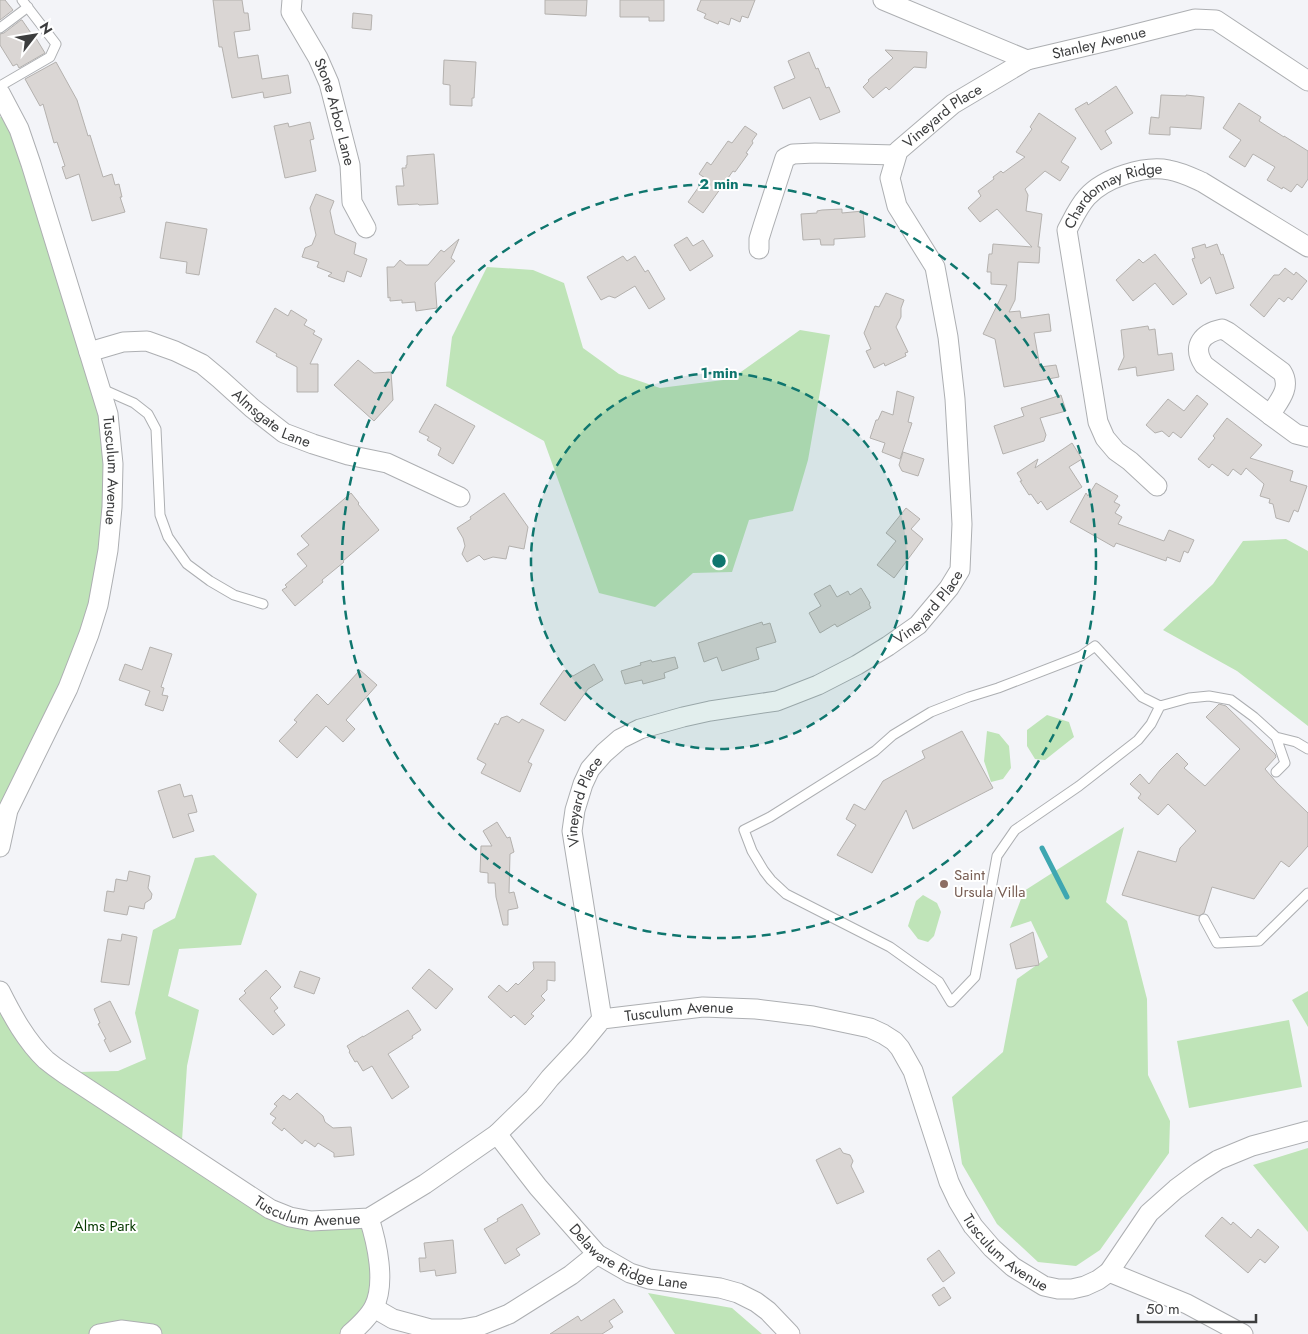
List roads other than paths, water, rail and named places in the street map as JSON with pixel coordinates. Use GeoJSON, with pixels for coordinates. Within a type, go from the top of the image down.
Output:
{"type":"FeatureCollection","features":[{"type":"Feature","properties":{"kind":"street","name":"Stone Arbor Lane"},"geometry":{"type":"LineString","coordinates":[[292,0],[291,12],[318,58],[329,83],[350,165],[352,202],[366,228]]}},
{"type":"Feature","properties":{"kind":"street"},"geometry":{"type":"LineString","coordinates":[[882,0],[1027,60]]}},
{"type":"Feature","properties":{"kind":"street","name":"Stanley Avenue"},"geometry":{"type":"LineString","coordinates":[[1027,60],[1195,19],[1216,20],[1308,81]]}},
{"type":"Feature","properties":{"kind":"street","name":"Vineyard Place"},"geometry":{"type":"LineString","coordinates":[[602,1018],[572,831],[574,810],[590,769],[620,739],[640,729],[710,711],[777,701],[818,685],[857,665],[888,646],[918,624],[949,588],[960,570],[962,514],[955,399],[948,337],[935,267],[897,206],[890,178],[898,150],[952,104],[1027,60]]}},
{"type":"Feature","properties":{"kind":"street","name":"Tusculum Avenue"},"geometry":{"type":"LineString","coordinates":[[0,93],[19,129],[100,387],[108,414],[113,464],[108,550],[98,605],[68,688],[4,811],[0,847]]}},
{"type":"Feature","properties":{"kind":"street"},"geometry":{"type":"LineString","coordinates":[[759,249],[762,226],[785,158],[793,154],[815,153],[896,155]]}},
{"type":"Feature","properties":{"kind":"street","name":"Chardonnay Ridge"},"geometry":{"type":"LineString","coordinates":[[1158,486],[1116,451],[1105,438],[1098,422],[1067,230],[1076,211],[1087,197],[1118,177],[1153,169],[1168,170],[1188,175],[1202,182],[1308,248]]}},
{"type":"Feature","properties":{"kind":"street"},"geometry":{"type":"LineString","coordinates":[[1270,415],[1286,388],[1282,372],[1228,332],[1222,329],[1206,334],[1198,349],[1200,360],[1204,365],[1270,415],[1296,434],[1308,438]]}},
{"type":"Feature","properties":{"kind":"street","name":"Almsgate Lane"},"geometry":{"type":"LineString","coordinates":[[89,352],[123,342],[147,341],[175,351],[202,364],[252,408],[284,432],[348,455],[388,463],[460,497]]}},
{"type":"Feature","properties":{"kind":"street","name":"Tusculum Avenue"},"geometry":{"type":"LineString","coordinates":[[0,991],[11,1014],[28,1039],[46,1059],[65,1074],[270,1210],[290,1217],[311,1221],[368,1218],[425,1184],[497,1134],[534,1098],[579,1048],[602,1018],[703,1007],[756,1008],[813,1016],[870,1028],[894,1041],[913,1071],[949,1182],[958,1202],[973,1226],[992,1248],[1013,1267],[1044,1286],[1058,1289],[1085,1286],[1109,1272],[1149,1213],[1176,1188],[1199,1172],[1218,1160],[1252,1146],[1308,1131]]}},
{"type":"Feature","properties":{"kind":"street","name":"Delaware Ridge Lane"},"geometry":{"type":"LineString","coordinates":[[497,1134],[538,1187],[597,1254],[630,1273],[649,1280],[720,1288],[738,1293],[756,1302],[768,1311],[790,1334]]}},
{"type":"Feature","properties":{"kind":"street"},"geometry":{"type":"LineString","coordinates":[[350,1334],[374,1308],[378,1293],[379,1256],[374,1233],[368,1218]]}},
{"type":"Feature","properties":{"kind":"street"},"geometry":{"type":"LineString","coordinates":[[374,1308],[393,1319],[430,1329],[461,1329],[479,1326],[509,1314],[572,1275],[597,1254]]}},
{"type":"Feature","properties":{"kind":"street"},"geometry":{"type":"LineString","coordinates":[[1109,1272],[1187,1304],[1243,1334]]}},
{"type":"Feature","properties":{"kind":"street"},"geometry":{"type":"LineString","coordinates":[[99,1334],[121,1330],[152,1334]]}},
{"type":"Feature","properties":{"kind":"lane"},"geometry":{"type":"LineString","coordinates":[[0,28],[25,4],[56,44],[50,57],[0,86]]}},
{"type":"Feature","properties":{"kind":"lane"},"geometry":{"type":"LineString","coordinates":[[100,387],[134,403],[148,414],[156,430],[160,515],[168,537],[187,564],[210,582],[234,595],[262,604]]}},
{"type":"Feature","properties":{"kind":"lane"},"geometry":{"type":"LineString","coordinates":[[1160,706],[1151,724],[1138,740],[1079,786],[1014,830],[997,856],[975,977],[951,1002],[939,982],[890,947],[786,894],[770,880],[764,871],[752,851],[744,830],[770,817],[875,751],[893,735],[931,712],[1081,656],[1095,646],[1142,697],[1160,706],[1189,698],[1209,696],[1231,700],[1276,737],[1296,742],[1308,749]]}},
{"type":"Feature","properties":{"kind":"lane"},"geometry":{"type":"LineString","coordinates":[[1276,737],[1285,763],[1276,772]]}},
{"type":"Feature","properties":{"kind":"lane"},"geometry":{"type":"LineString","coordinates":[[1204,919],[1217,943],[1259,941],[1308,893]]}},
{"type":"Feature","properties":{"kind":"waterway"},"geometry":{"type":"LineString","coordinates":[[1042,848],[1067,897]]}},
{"type":"Feature","properties":{"kind":"place","name":"Saint Ursula Villa"},"geometry":{"type":"Point","coordinates":[944,884]}},
{"type":"Feature","properties":{"kind":"park label","name":"Alms Park"},"geometry":{"type":"Point","coordinates":[105,1226]}}]}
